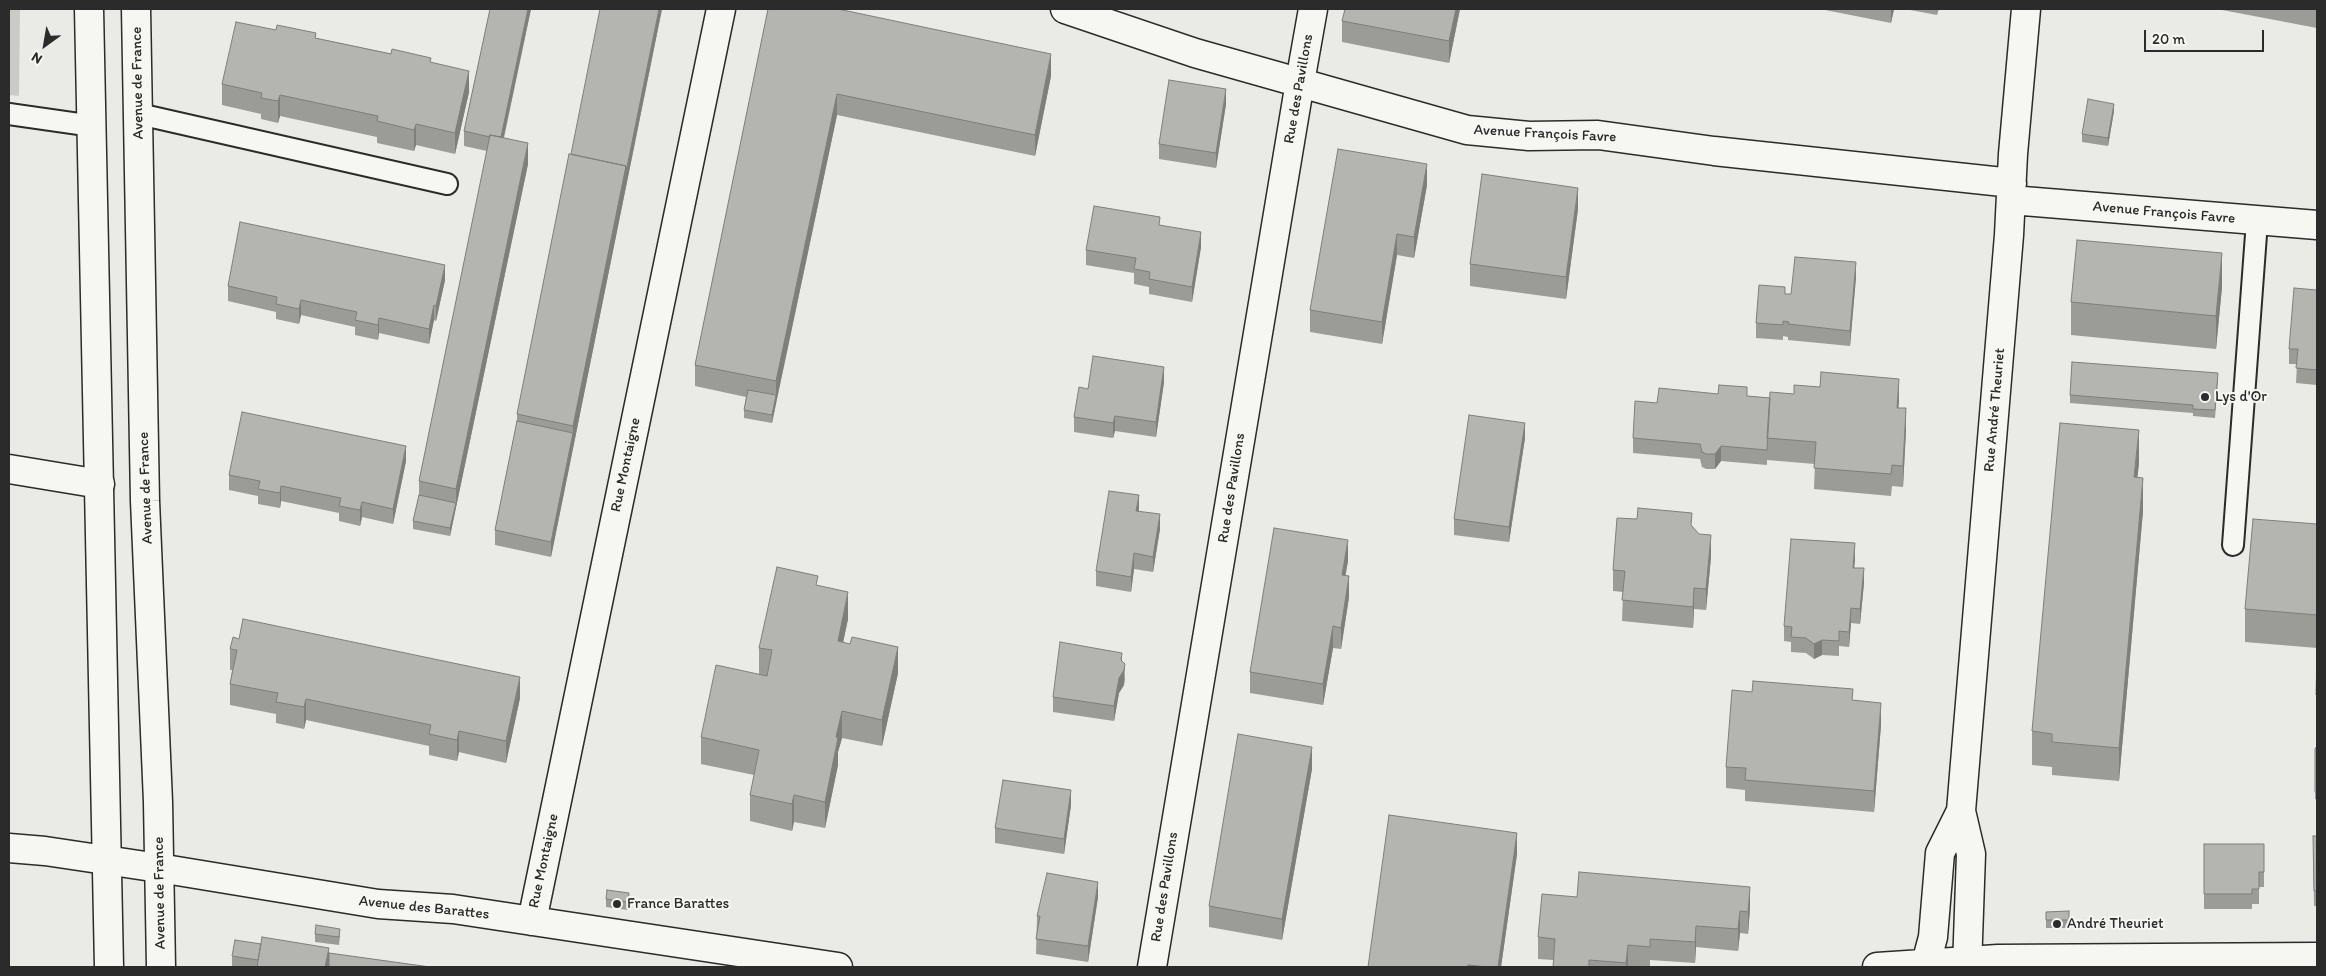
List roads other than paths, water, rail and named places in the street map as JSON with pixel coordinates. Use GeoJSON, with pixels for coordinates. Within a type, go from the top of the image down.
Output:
{"type":"FeatureCollection","features":[{"type":"Feature","properties":{"kind":"street"},"geometry":{"type":"LineString","coordinates":[[89,9],[93,126],[109,967]]}},
{"type":"Feature","properties":{"kind":"street","name":"Avenue de France"},"geometry":{"type":"LineString","coordinates":[[136,9],[145,501],[161,967]]}},
{"type":"Feature","properties":{"kind":"street","name":"Rue Montaigne"},"geometry":{"type":"LineString","coordinates":[[532,920],[721,9]]}},
{"type":"Feature","properties":{"kind":"street","name":"Avenue François Favre"},"geometry":{"type":"LineString","coordinates":[[1065,9],[1195,53],[1440,124],[1467,130],[1530,136],[1598,135],[2011,192],[2256,221],[2317,225]]}},
{"type":"Feature","properties":{"kind":"street","name":"Rue des Pavillons"},"geometry":{"type":"LineString","coordinates":[[1152,967],[1313,9]]}},
{"type":"Feature","properties":{"kind":"street","name":"Rue André Theuriet"},"geometry":{"type":"LineString","coordinates":[[1967,964],[1970,854],[1961,811],[2026,9]]}},
{"type":"Feature","properties":{"kind":"street"},"geometry":{"type":"LineString","coordinates":[[9,469],[100,484]]}},
{"type":"Feature","properties":{"kind":"street","name":"Rue André Theuriet"},"geometry":{"type":"LineString","coordinates":[[1925,965],[1933,938],[1940,853],[1961,811]]}},
{"type":"Feature","properties":{"kind":"street","name":"Avenue des Barattes"},"geometry":{"type":"LineString","coordinates":[[9,848],[45,851],[159,868],[378,904],[454,909],[532,920],[838,967]]}},
{"type":"Feature","properties":{"kind":"street"},"geometry":{"type":"LineString","coordinates":[[1877,967],[2317,957]]}},
{"type":"Feature","properties":{"kind":"lane"},"geometry":{"type":"LineString","coordinates":[[9,114],[93,126]]}},
{"type":"Feature","properties":{"kind":"lane"},"geometry":{"type":"LineString","coordinates":[[139,114],[447,184]]}},
{"type":"Feature","properties":{"kind":"lane"},"geometry":{"type":"LineString","coordinates":[[2233,545],[2256,221]]}},
{"type":"Feature","properties":{"kind":"place","name":"Lys d'Or"},"geometry":{"type":"Point","coordinates":[2205,397]}},
{"type":"Feature","properties":{"kind":"place","name":"France Barattes"},"geometry":{"type":"Point","coordinates":[617,904]}},
{"type":"Feature","properties":{"kind":"place","name":"André Theuriet"},"geometry":{"type":"Point","coordinates":[2057,924]}}]}
